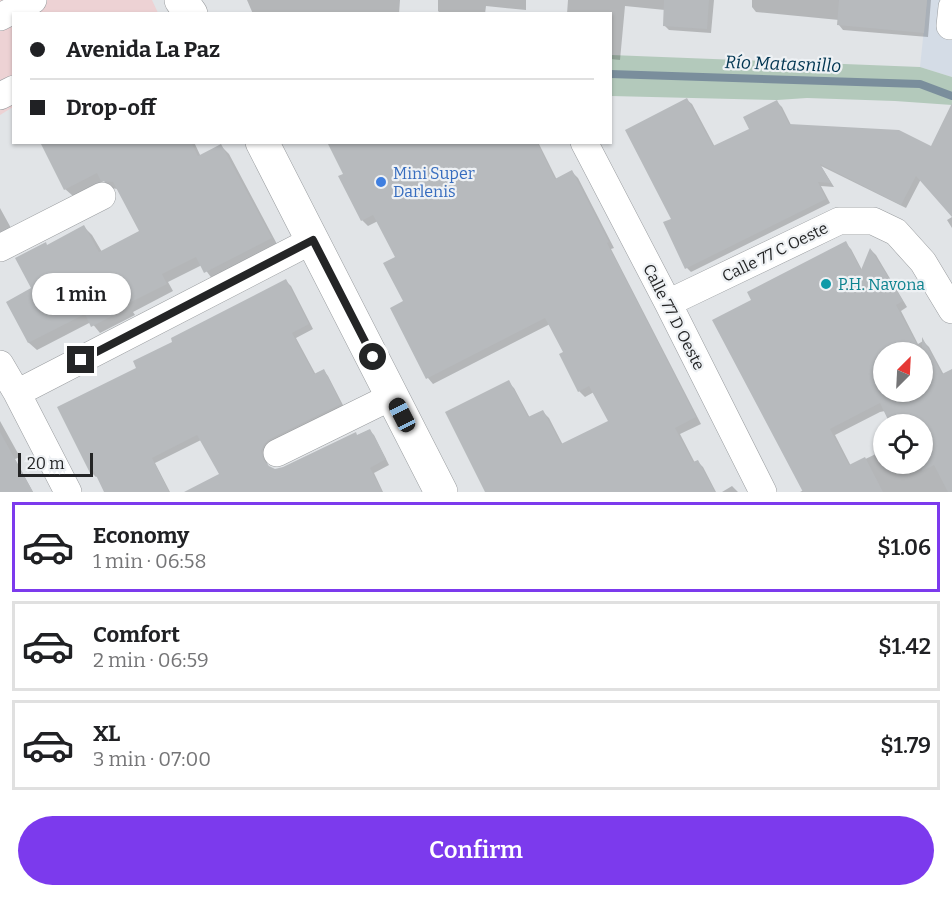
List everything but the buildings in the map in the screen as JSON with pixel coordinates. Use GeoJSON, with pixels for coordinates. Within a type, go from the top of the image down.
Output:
{"type":"FeatureCollection","features":[{"type":"Feature","properties":{"kind":"main road"},"geometry":{"type":"LineString","coordinates":[[263,144],[393,396],[438,491]]}},
{"type":"Feature","properties":{"kind":"street"},"geometry":{"type":"LineString","coordinates":[[0,17],[33,0]]}},
{"type":"Feature","properties":{"kind":"street","name":"Calle 77 D Oeste"},"geometry":{"type":"LineString","coordinates":[[585,144],[763,492]]}},
{"type":"Feature","properties":{"kind":"street"},"geometry":{"type":"LineString","coordinates":[[0,248],[102,196]]}},
{"type":"Feature","properties":{"kind":"street","name":"Calle 77 C Oeste"},"geometry":{"type":"LineString","coordinates":[[668,303],[839,221],[873,221],[896,232],[923,262],[952,310]]}},
{"type":"Feature","properties":{"kind":"street"},"geometry":{"type":"LineString","coordinates":[[18,393],[313,240]]}},
{"type":"Feature","properties":{"kind":"street"},"geometry":{"type":"LineString","coordinates":[[0,364],[18,393],[68,492]]}},
{"type":"Feature","properties":{"kind":"street"},"geometry":{"type":"LineString","coordinates":[[277,453],[393,396]]}},
{"type":"Feature","properties":{"kind":"shaded area"},"geometry":{"type":"Polygon","coordinates":[[[0,0],[152,0],[158,12],[12,12],[12,108],[0,115],[0,0]]]}},
{"type":"Feature","properties":{"kind":"shaded area"},"geometry":{"type":"Polygon","coordinates":[[[927,0],[952,0],[952,77],[920,67],[927,0]]]}},
{"type":"Feature","properties":{"kind":"green space"},"geometry":{"type":"Polygon","coordinates":[[[612,55],[920,67],[952,77],[952,105],[807,98],[777,100],[612,96],[612,55]]]}},
{"type":"Feature","properties":{"kind":"waterway","name":"Río Matasnillo"},"geometry":{"type":"LineString","coordinates":[[612,74],[920,84],[952,96]]}},
{"type":"Feature","properties":{"kind":"place","name":"Mini Super Darlenis"},"geometry":{"type":"Point","coordinates":[381,182]}},
{"type":"Feature","properties":{"kind":"place","name":"P.H. Navona"},"geometry":{"type":"Point","coordinates":[826,284]}},
{"type":"Feature","properties":{"kind":"route"},"geometry":{"type":"LineString","coordinates":[[81,360],[313,240],[373,357]]}}]}
